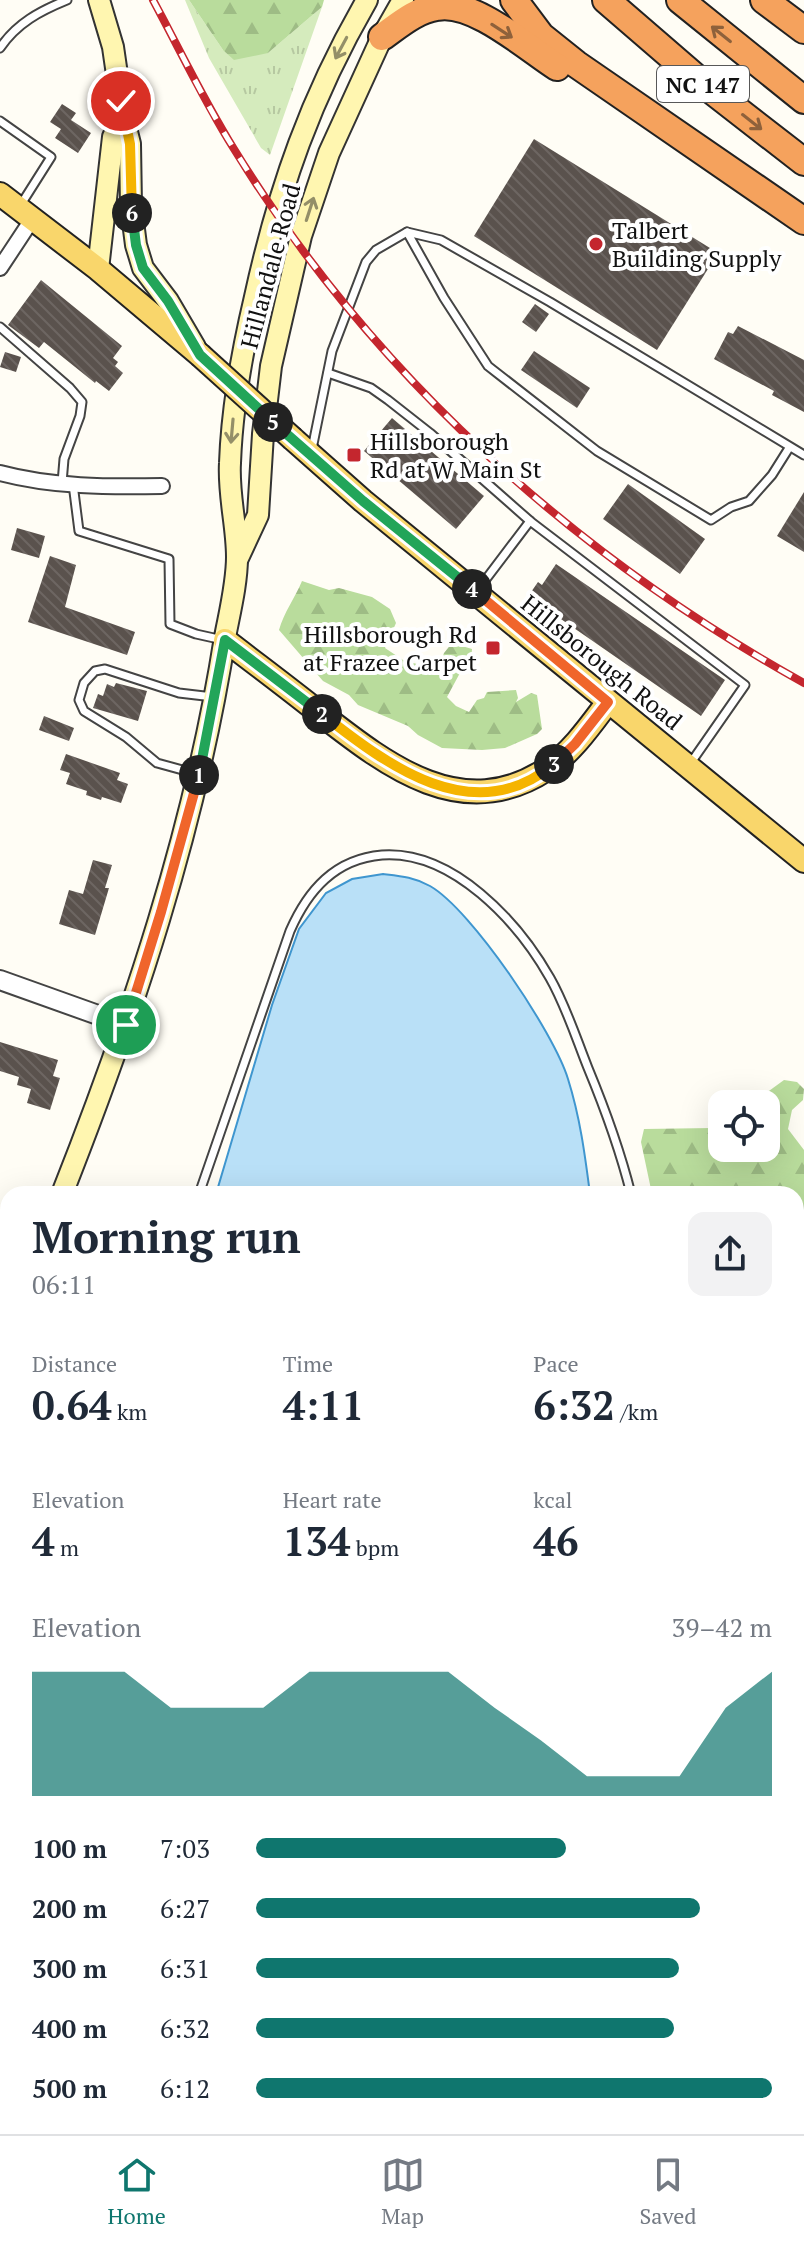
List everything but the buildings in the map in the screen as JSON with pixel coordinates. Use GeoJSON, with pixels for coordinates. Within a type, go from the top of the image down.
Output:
{"type":"FeatureCollection","features":[{"type":"Feature","properties":{"kind":"highway"},"geometry":{"type":"LineString","coordinates":[[514,0],[541,36],[576,64],[804,221]]}},
{"type":"Feature","properties":{"kind":"highway","name":"NC 147"},"geometry":{"type":"LineString","coordinates":[[606,0],[701,82],[804,162]]}},
{"type":"Feature","properties":{"kind":"highway","name":"NC 147"},"geometry":{"type":"LineString","coordinates":[[680,0],[804,100]]}},
{"type":"Feature","properties":{"kind":"highway"},"geometry":{"type":"LineString","coordinates":[[764,0],[804,30]]}},
{"type":"Feature","properties":{"kind":"highway"},"geometry":{"type":"LineString","coordinates":[[382,37],[413,15],[436,7],[452,6],[483,19],[600,95],[649,114]]}},
{"type":"Feature","properties":{"kind":"main road"},"geometry":{"type":"LineString","coordinates":[[99,0],[113,47],[130,144],[131,206],[136,245],[143,268],[168,301],[200,355]]}},
{"type":"Feature","properties":{"kind":"main road","name":"Hillandale Road"},"geometry":{"type":"LineString","coordinates":[[65,1186],[126,1025],[199,774],[237,559],[229,467],[235,395],[270,228],[293,154],[335,59],[367,0]]}},
{"type":"Feature","properties":{"kind":"main road","name":"Hillandale Road"},"geometry":{"type":"LineString","coordinates":[[237,559],[258,515],[271,366],[301,236],[329,153],[382,37],[403,0]]}},
{"type":"Feature","properties":{"kind":"main road"},"geometry":{"type":"LineString","coordinates":[[98,269],[113,137],[123,116]]}},
{"type":"Feature","properties":{"kind":"main road","name":"Hillsborough Road"},"geometry":{"type":"LineString","coordinates":[[0,194],[98,269],[310,454],[804,861]]}},
{"type":"Feature","properties":{"kind":"main road"},"geometry":{"type":"LineString","coordinates":[[225,640],[391,765],[435,786],[457,790],[508,787],[539,774],[575,744],[608,702]]}},
{"type":"Feature","properties":{"kind":"street"},"geometry":{"type":"LineString","coordinates":[[0,268],[26,213]]}},
{"type":"Feature","properties":{"kind":"street"},"geometry":{"type":"LineString","coordinates":[[0,473],[28,481],[162,486]]}},
{"type":"Feature","properties":{"kind":"street"},"geometry":{"type":"LineString","coordinates":[[0,980],[126,1025]]}},
{"type":"Feature","properties":{"kind":"lane"},"geometry":{"type":"LineString","coordinates":[[0,48],[24,22],[67,0]]}},
{"type":"Feature","properties":{"kind":"lane"},"geometry":{"type":"LineString","coordinates":[[0,121],[51,157],[26,213]]}},
{"type":"Feature","properties":{"kind":"lane"},"geometry":{"type":"LineString","coordinates":[[407,232],[444,298],[488,366],[597,451],[711,520],[731,507],[749,501],[772,475],[789,448]]}},
{"type":"Feature","properties":{"kind":"lane"},"geometry":{"type":"LineString","coordinates":[[310,454],[332,351],[366,262],[376,250],[407,232],[441,240],[468,255],[804,455]]}},
{"type":"Feature","properties":{"kind":"lane"},"geometry":{"type":"LineString","coordinates":[[0,327],[82,402],[64,459],[79,531],[169,559],[170,624],[225,640]]}},
{"type":"Feature","properties":{"kind":"lane"},"geometry":{"type":"LineString","coordinates":[[328,373],[371,388],[388,400],[530,521],[745,685],[689,766]]}},
{"type":"Feature","properties":{"kind":"lane"},"geometry":{"type":"LineString","coordinates":[[475,592],[530,521]]}},
{"type":"Feature","properties":{"kind":"lane"},"geometry":{"type":"LineString","coordinates":[[199,774],[157,763],[126,737],[84,711],[79,700],[84,683],[95,671],[105,669],[179,693],[214,697]]}},
{"type":"Feature","properties":{"kind":"lane"},"geometry":{"type":"LineString","coordinates":[[202,1186],[301,906],[327,875],[345,864],[370,856],[398,854],[428,863],[460,878],[490,900],[526,940],[552,980],[566,1012],[610,1121],[629,1186]]}},
{"type":"Feature","properties":{"kind":"green space"},"geometry":{"type":"Polygon","coordinates":[[[185,0],[189,0],[223,50],[268,53],[322,7],[270,155],[261,148],[209,58],[185,0]]]}},
{"type":"Feature","properties":{"kind":"green space"},"geometry":{"type":"Polygon","coordinates":[[[189,0],[324,0],[322,7],[268,53],[234,60],[223,50],[189,0]]]}},
{"type":"Feature","properties":{"kind":"green space"},"geometry":{"type":"Polygon","coordinates":[[[302,581],[329,590],[339,588],[372,597],[390,609],[396,623],[385,648],[403,660],[434,669],[439,666],[452,643],[472,649],[471,662],[461,671],[447,697],[469,712],[487,692],[516,690],[516,702],[531,693],[537,695],[542,729],[505,748],[442,748],[408,726],[358,705],[349,695],[323,681],[279,630],[302,581]]]}},
{"type":"Feature","properties":{"kind":"green space"},"geometry":{"type":"Polygon","coordinates":[[[784,1080],[797,1082],[804,1089],[803,1100],[792,1110],[788,1129],[804,1150],[804,1186],[650,1186],[641,1142],[644,1129],[708,1128],[708,1162],[780,1162],[780,1090],[770,1090],[784,1080]]]}},
{"type":"Feature","properties":{"kind":"water"},"geometry":{"type":"Polygon","coordinates":[[[383,874],[407,877],[430,886],[447,899],[488,945],[510,974],[560,1058],[579,1122],[589,1186],[218,1186],[272,1005],[299,929],[326,893],[352,879],[383,874]]]}},
{"type":"Feature","properties":{"kind":"railway"},"geometry":{"type":"LineString","coordinates":[[153,0],[223,131],[289,232],[349,310],[415,384],[485,453],[559,517],[637,577],[719,633],[804,683]]}},
{"type":"Feature","properties":{"kind":"place","name":"Talbert Building Supply"},"geometry":{"type":"Point","coordinates":[596,244]}},
{"type":"Feature","properties":{"kind":"place","name":"Hillsborough Rd at W Main St"},"geometry":{"type":"Point","coordinates":[354,455]}},
{"type":"Feature","properties":{"kind":"place","name":"Hillsborough Rd at Frazee Carpet"},"geometry":{"type":"Point","coordinates":[493,648]}},
{"type":"Feature","properties":{"kind":"route"},"geometry":{"type":"LineString","coordinates":[[121,101],[130,144],[131,206],[136,245],[143,268],[168,301],[200,355],[363,501],[608,702],[575,744],[539,774],[508,787],[457,790],[435,786],[391,765],[225,640],[186,824],[126,1025]]}}]}
